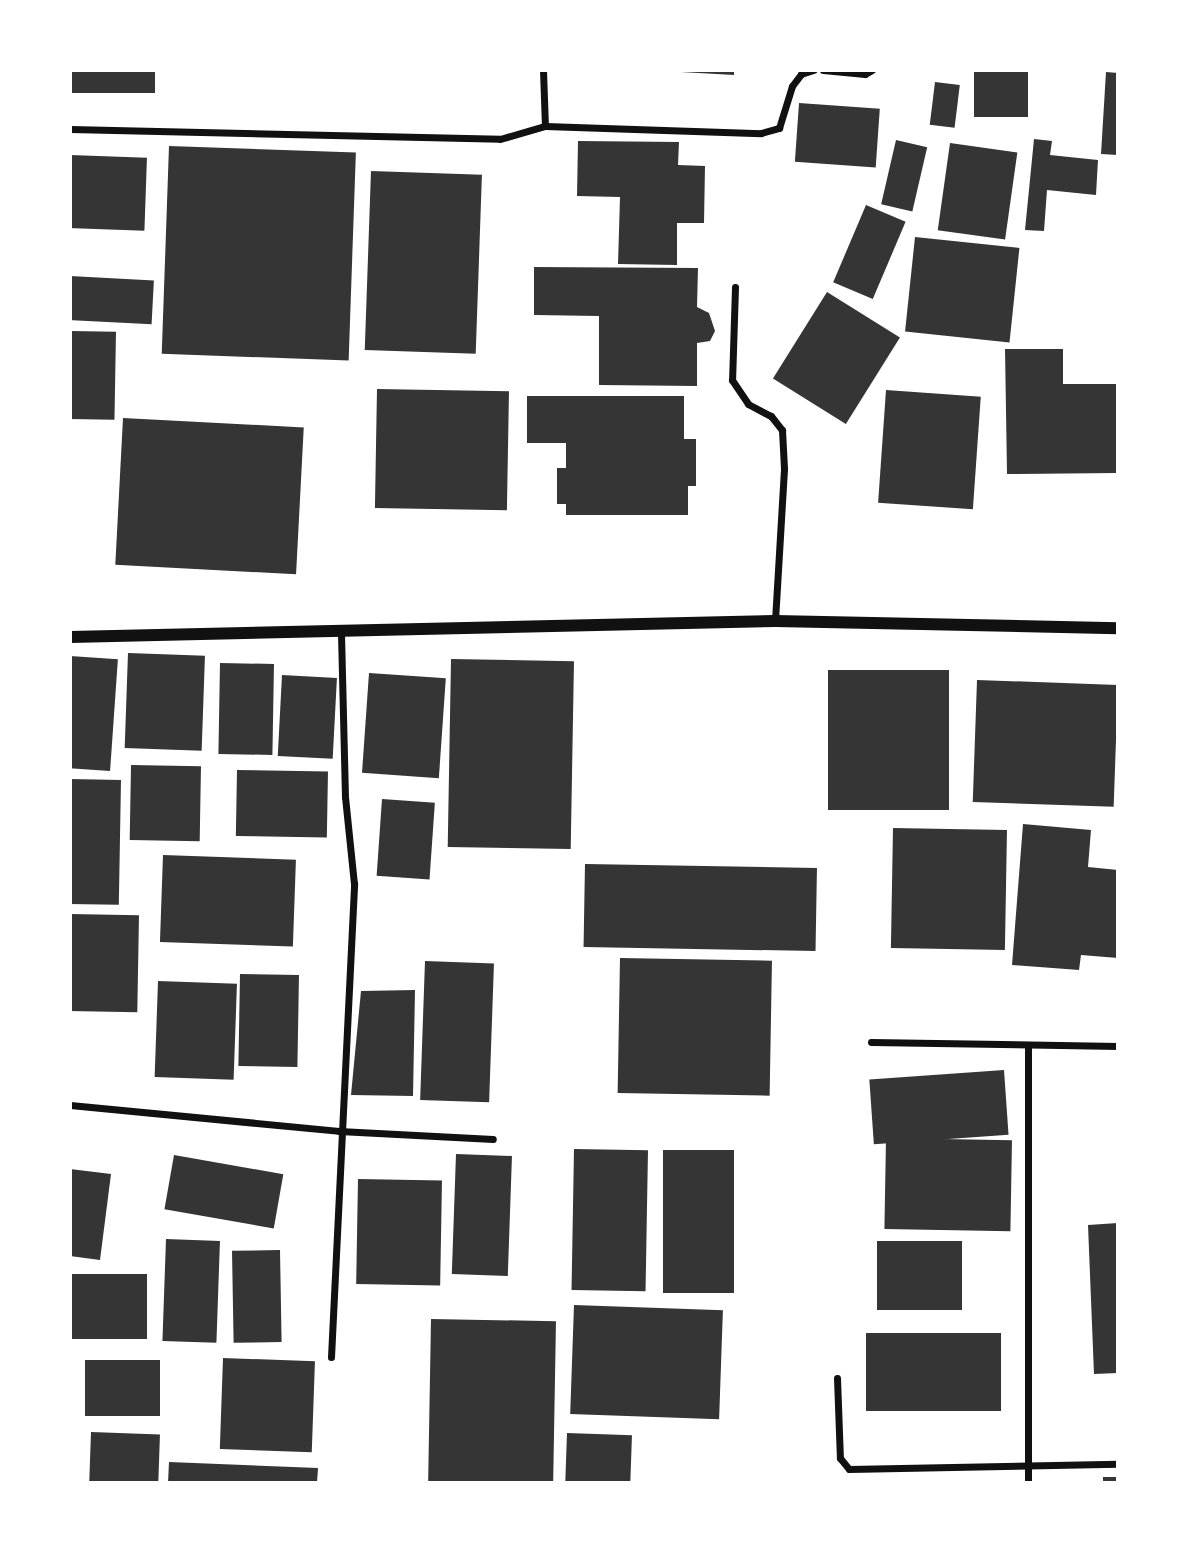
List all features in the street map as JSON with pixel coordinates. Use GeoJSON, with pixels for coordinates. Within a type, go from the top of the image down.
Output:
{"type":"FeatureCollection","features":[{"type":"Feature","properties":{"kind":"street"},"geometry":{"type":"LineString","coordinates":[[543,70],[544,126]]}},
{"type":"Feature","properties":{"kind":"street"},"geometry":{"type":"LineString","coordinates":[[70,129],[500,139],[544,126],[761,134],[779,128],[792,86],[801,74],[813,70]]}},
{"type":"Feature","properties":{"kind":"street"},"geometry":{"type":"LineString","coordinates":[[823,70],[865,74],[872,70]]}},
{"type":"Feature","properties":{"kind":"street"},"geometry":{"type":"LineString","coordinates":[[735,287],[732,380],[748,404],[772,416],[782,430],[775,621]]}},
{"type":"Feature","properties":{"kind":"street"},"geometry":{"type":"LineString","coordinates":[[70,637],[341,634],[775,621],[1118,628]]}},
{"type":"Feature","properties":{"kind":"street"},"geometry":{"type":"LineString","coordinates":[[331,1357],[354,884],[345,797],[341,634]]}},
{"type":"Feature","properties":{"kind":"street"},"geometry":{"type":"LineString","coordinates":[[871,1042],[1118,1046]]}},
{"type":"Feature","properties":{"kind":"street"},"geometry":{"type":"LineString","coordinates":[[1028,1045],[1028,1483]]}},
{"type":"Feature","properties":{"kind":"street"},"geometry":{"type":"LineString","coordinates":[[70,1105],[340,1130],[493,1139]]}},
{"type":"Feature","properties":{"kind":"street"},"geometry":{"type":"LineString","coordinates":[[837,1378],[840,1458],[849,1469],[1118,1464]]}},
{"type":"Feature","properties":{"kind":"building"},"geometry":{"type":"Polygon","coordinates":[[[70,70],[155,70],[155,93],[70,93],[70,70]]]}},
{"type":"Feature","properties":{"kind":"building"},"geometry":{"type":"Polygon","coordinates":[[[645,70],[734,70],[734,75],[645,70]]]}},
{"type":"Feature","properties":{"kind":"building"},"geometry":{"type":"Polygon","coordinates":[[[974,70],[1028,70],[1028,117],[974,117],[974,70]]]}},
{"type":"Feature","properties":{"kind":"building"},"geometry":{"type":"Polygon","coordinates":[[[1106,72],[1118,73],[1118,155],[1101,154],[1106,72]]]}},
{"type":"Feature","properties":{"kind":"building"},"geometry":{"type":"Polygon","coordinates":[[[935,82],[960,85],[955,128],[930,125],[935,82]]]}},
{"type":"Feature","properties":{"kind":"building"},"geometry":{"type":"Polygon","coordinates":[[[799,103],[880,109],[876,168],[795,162],[799,103]]]}},
{"type":"Feature","properties":{"kind":"building"},"geometry":{"type":"Polygon","coordinates":[[[1034,139],[1052,141],[1050,155],[1098,160],[1096,195],[1047,190],[1044,231],[1025,230],[1034,139]]]}},
{"type":"Feature","properties":{"kind":"building"},"geometry":{"type":"Polygon","coordinates":[[[896,140],[927,147],[912,212],[881,204],[896,140]]]}},
{"type":"Feature","properties":{"kind":"building"},"geometry":{"type":"Polygon","coordinates":[[[578,141],[679,142],[678,165],[705,166],[704,223],[677,223],[677,265],[618,264],[620,197],[577,196],[578,141]]]}},
{"type":"Feature","properties":{"kind":"building"},"geometry":{"type":"Polygon","coordinates":[[[950,143],[1017,152],[1005,240],[938,230],[950,143]]]}},
{"type":"Feature","properties":{"kind":"building"},"geometry":{"type":"Polygon","coordinates":[[[169,146],[356,153],[349,360],[162,354],[169,146]]]}},
{"type":"Feature","properties":{"kind":"building"},"geometry":{"type":"Polygon","coordinates":[[[70,155],[147,158],[144,231],[70,228],[70,155]]]}},
{"type":"Feature","properties":{"kind":"building"},"geometry":{"type":"Polygon","coordinates":[[[371,171],[482,175],[476,354],[365,350],[371,171]]]}},
{"type":"Feature","properties":{"kind":"building"},"geometry":{"type":"Polygon","coordinates":[[[866,205],[906,222],[873,299],[833,282],[866,205]]]}},
{"type":"Feature","properties":{"kind":"building"},"geometry":{"type":"Polygon","coordinates":[[[915,237],[1019,248],[1009,342],[905,331],[915,237]]]}},
{"type":"Feature","properties":{"kind":"building"},"geometry":{"type":"Polygon","coordinates":[[[534,267],[698,268],[697,307],[709,313],[715,331],[710,341],[697,343],[697,386],[599,385],[599,316],[534,315],[534,267]]]}},
{"type":"Feature","properties":{"kind":"building"},"geometry":{"type":"Polygon","coordinates":[[[70,276],[154,280],[152,324],[70,320],[70,276]]]}},
{"type":"Feature","properties":{"kind":"building"},"geometry":{"type":"Polygon","coordinates":[[[827,292],[900,338],[846,424],[773,379],[827,292]]]}},
{"type":"Feature","properties":{"kind":"building"},"geometry":{"type":"Polygon","coordinates":[[[70,331],[116,332],[114,420],[70,419],[70,331]]]}},
{"type":"Feature","properties":{"kind":"building"},"geometry":{"type":"Polygon","coordinates":[[[1005,349],[1063,349],[1063,384],[1118,384],[1118,473],[1007,474],[1005,349]]]}},
{"type":"Feature","properties":{"kind":"building"},"geometry":{"type":"Polygon","coordinates":[[[377,389],[509,391],[507,510],[375,508],[377,389]]]}},
{"type":"Feature","properties":{"kind":"building"},"geometry":{"type":"Polygon","coordinates":[[[886,390],[981,397],[973,509],[878,503],[886,390]]]}},
{"type":"Feature","properties":{"kind":"building"},"geometry":{"type":"Polygon","coordinates":[[[527,396],[684,396],[684,439],[696,439],[696,486],[688,486],[688,515],[566,515],[566,504],[557,504],[557,468],[566,468],[566,443],[527,443],[527,396]]]}},
{"type":"Feature","properties":{"kind":"building"},"geometry":{"type":"Polygon","coordinates":[[[123,418],[304,427],[296,574],[115,565],[123,418]]]}},
{"type":"Feature","properties":{"kind":"building"},"geometry":{"type":"Polygon","coordinates":[[[128,653],[205,656],[202,751],[125,748],[128,653]]]}},
{"type":"Feature","properties":{"kind":"building"},"geometry":{"type":"Polygon","coordinates":[[[70,656],[118,659],[110,771],[70,768],[70,656]]]}},
{"type":"Feature","properties":{"kind":"building"},"geometry":{"type":"Polygon","coordinates":[[[451,659],[574,661],[571,849],[448,847],[451,659]]]}},
{"type":"Feature","properties":{"kind":"building"},"geometry":{"type":"Polygon","coordinates":[[[220,663],[274,664],[272,755],[218,754],[220,663]]]}},
{"type":"Feature","properties":{"kind":"building"},"geometry":{"type":"Polygon","coordinates":[[[828,670],[949,670],[949,810],[828,810],[828,670]]]}},
{"type":"Feature","properties":{"kind":"building"},"geometry":{"type":"Polygon","coordinates":[[[369,673],[446,678],[439,778],[362,773],[369,673]]]}},
{"type":"Feature","properties":{"kind":"building"},"geometry":{"type":"Polygon","coordinates":[[[282,675],[337,678],[333,759],[278,756],[282,675]]]}},
{"type":"Feature","properties":{"kind":"building"},"geometry":{"type":"Polygon","coordinates":[[[977,680],[1118,685],[1114,807],[973,802],[977,680]]]}},
{"type":"Feature","properties":{"kind":"building"},"geometry":{"type":"Polygon","coordinates":[[[131,765],[201,766],[200,841],[130,840],[131,765]]]}},
{"type":"Feature","properties":{"kind":"building"},"geometry":{"type":"Polygon","coordinates":[[[237,770],[328,772],[327,838],[236,836],[237,770]]]}},
{"type":"Feature","properties":{"kind":"building"},"geometry":{"type":"Polygon","coordinates":[[[70,779],[121,780],[119,905],[70,904],[70,779]]]}},
{"type":"Feature","properties":{"kind":"building"},"geometry":{"type":"Polygon","coordinates":[[[382,799],[435,803],[429,880],[377,876],[382,799]]]}},
{"type":"Feature","properties":{"kind":"building"},"geometry":{"type":"Polygon","coordinates":[[[1023,824],[1091,830],[1088,867],[1118,870],[1118,958],[1081,955],[1079,970],[1012,965],[1023,824]]]}},
{"type":"Feature","properties":{"kind":"building"},"geometry":{"type":"Polygon","coordinates":[[[893,828],[1007,830],[1005,950],[891,948],[893,828]]]}},
{"type":"Feature","properties":{"kind":"building"},"geometry":{"type":"Polygon","coordinates":[[[163,855],[296,860],[293,947],[160,942],[163,855]]]}},
{"type":"Feature","properties":{"kind":"building"},"geometry":{"type":"Polygon","coordinates":[[[585,864],[817,868],[816,951],[584,947],[585,864]]]}},
{"type":"Feature","properties":{"kind":"building"},"geometry":{"type":"Polygon","coordinates":[[[70,914],[139,915],[137,1012],[70,1011],[70,914]]]}},
{"type":"Feature","properties":{"kind":"building"},"geometry":{"type":"Polygon","coordinates":[[[620,958],[772,961],[770,1096],[618,1093],[620,958]]]}},
{"type":"Feature","properties":{"kind":"building"},"geometry":{"type":"Polygon","coordinates":[[[425,961],[494,963],[489,1102],[420,1100],[425,961]]]}},
{"type":"Feature","properties":{"kind":"building"},"geometry":{"type":"Polygon","coordinates":[[[240,974],[299,975],[297,1067],[238,1066],[240,974]]]}},
{"type":"Feature","properties":{"kind":"building"},"geometry":{"type":"Polygon","coordinates":[[[158,981],[237,984],[234,1080],[155,1077],[158,981]]]}},
{"type":"Feature","properties":{"kind":"building"},"geometry":{"type":"Polygon","coordinates":[[[415,990],[413,1096],[351,1095],[361,991],[415,990]]]}},
{"type":"Feature","properties":{"kind":"building"},"geometry":{"type":"Polygon","coordinates":[[[1004,1070],[1009,1135],[874,1144],[869,1079],[1004,1070]]]}},
{"type":"Feature","properties":{"kind":"building"},"geometry":{"type":"Polygon","coordinates":[[[886,1138],[1012,1140],[1010,1231],[884,1229],[886,1138]]]}},
{"type":"Feature","properties":{"kind":"building"},"geometry":{"type":"Polygon","coordinates":[[[574,1149],[648,1150],[646,1291],[572,1290],[574,1149]]]}},
{"type":"Feature","properties":{"kind":"building"},"geometry":{"type":"Polygon","coordinates":[[[663,1150],[734,1150],[734,1293],[663,1293],[663,1150]]]}},
{"type":"Feature","properties":{"kind":"building"},"geometry":{"type":"Polygon","coordinates":[[[456,1154],[512,1156],[508,1276],[452,1274],[456,1154]]]}},
{"type":"Feature","properties":{"kind":"building"},"geometry":{"type":"Polygon","coordinates":[[[174,1155],[283,1174],[274,1228],[164,1209],[174,1155]]]}},
{"type":"Feature","properties":{"kind":"building"},"geometry":{"type":"Polygon","coordinates":[[[70,1169],[111,1174],[100,1260],[70,1256],[70,1169]]]}},
{"type":"Feature","properties":{"kind":"building"},"geometry":{"type":"Polygon","coordinates":[[[358,1179],[442,1180],[440,1285],[356,1284],[358,1179]]]}},
{"type":"Feature","properties":{"kind":"building"},"geometry":{"type":"Polygon","coordinates":[[[1118,1223],[1118,1373],[1094,1374],[1088,1225],[1118,1223]]]}},
{"type":"Feature","properties":{"kind":"building"},"geometry":{"type":"Polygon","coordinates":[[[166,1239],[220,1241],[216,1343],[162,1341],[166,1239]]]}},
{"type":"Feature","properties":{"kind":"building"},"geometry":{"type":"Polygon","coordinates":[[[877,1241],[962,1241],[962,1310],[877,1310],[877,1241]]]}},
{"type":"Feature","properties":{"kind":"building"},"geometry":{"type":"Polygon","coordinates":[[[280,1250],[282,1342],[234,1343],[232,1251],[280,1250]]]}},
{"type":"Feature","properties":{"kind":"building"},"geometry":{"type":"Polygon","coordinates":[[[70,1274],[147,1274],[147,1339],[70,1339],[70,1274]]]}},
{"type":"Feature","properties":{"kind":"building"},"geometry":{"type":"Polygon","coordinates":[[[574,1305],[723,1310],[719,1419],[570,1414],[574,1305]]]}},
{"type":"Feature","properties":{"kind":"building"},"geometry":{"type":"Polygon","coordinates":[[[431,1319],[556,1321],[553,1483],[428,1483],[431,1319]]]}},
{"type":"Feature","properties":{"kind":"building"},"geometry":{"type":"Polygon","coordinates":[[[866,1333],[1001,1333],[1001,1411],[866,1411],[866,1333]]]}},
{"type":"Feature","properties":{"kind":"building"},"geometry":{"type":"Polygon","coordinates":[[[223,1358],[315,1361],[312,1452],[220,1449],[223,1358]]]}},
{"type":"Feature","properties":{"kind":"building"},"geometry":{"type":"Polygon","coordinates":[[[85,1360],[160,1360],[160,1416],[85,1416],[85,1360]]]}},
{"type":"Feature","properties":{"kind":"building"},"geometry":{"type":"Polygon","coordinates":[[[91,1432],[160,1434],[158,1483],[89,1483],[91,1432]]]}},
{"type":"Feature","properties":{"kind":"building"},"geometry":{"type":"Polygon","coordinates":[[[567,1433],[632,1435],[630,1483],[565,1483],[567,1433]]]}},
{"type":"Feature","properties":{"kind":"building"},"geometry":{"type":"Polygon","coordinates":[[[169,1462],[318,1468],[317,1483],[168,1483],[169,1462]]]}},
{"type":"Feature","properties":{"kind":"building"},"geometry":{"type":"Polygon","coordinates":[[[1103,1477],[1118,1477],[1118,1483],[1103,1483],[1103,1477]]]}}]}
